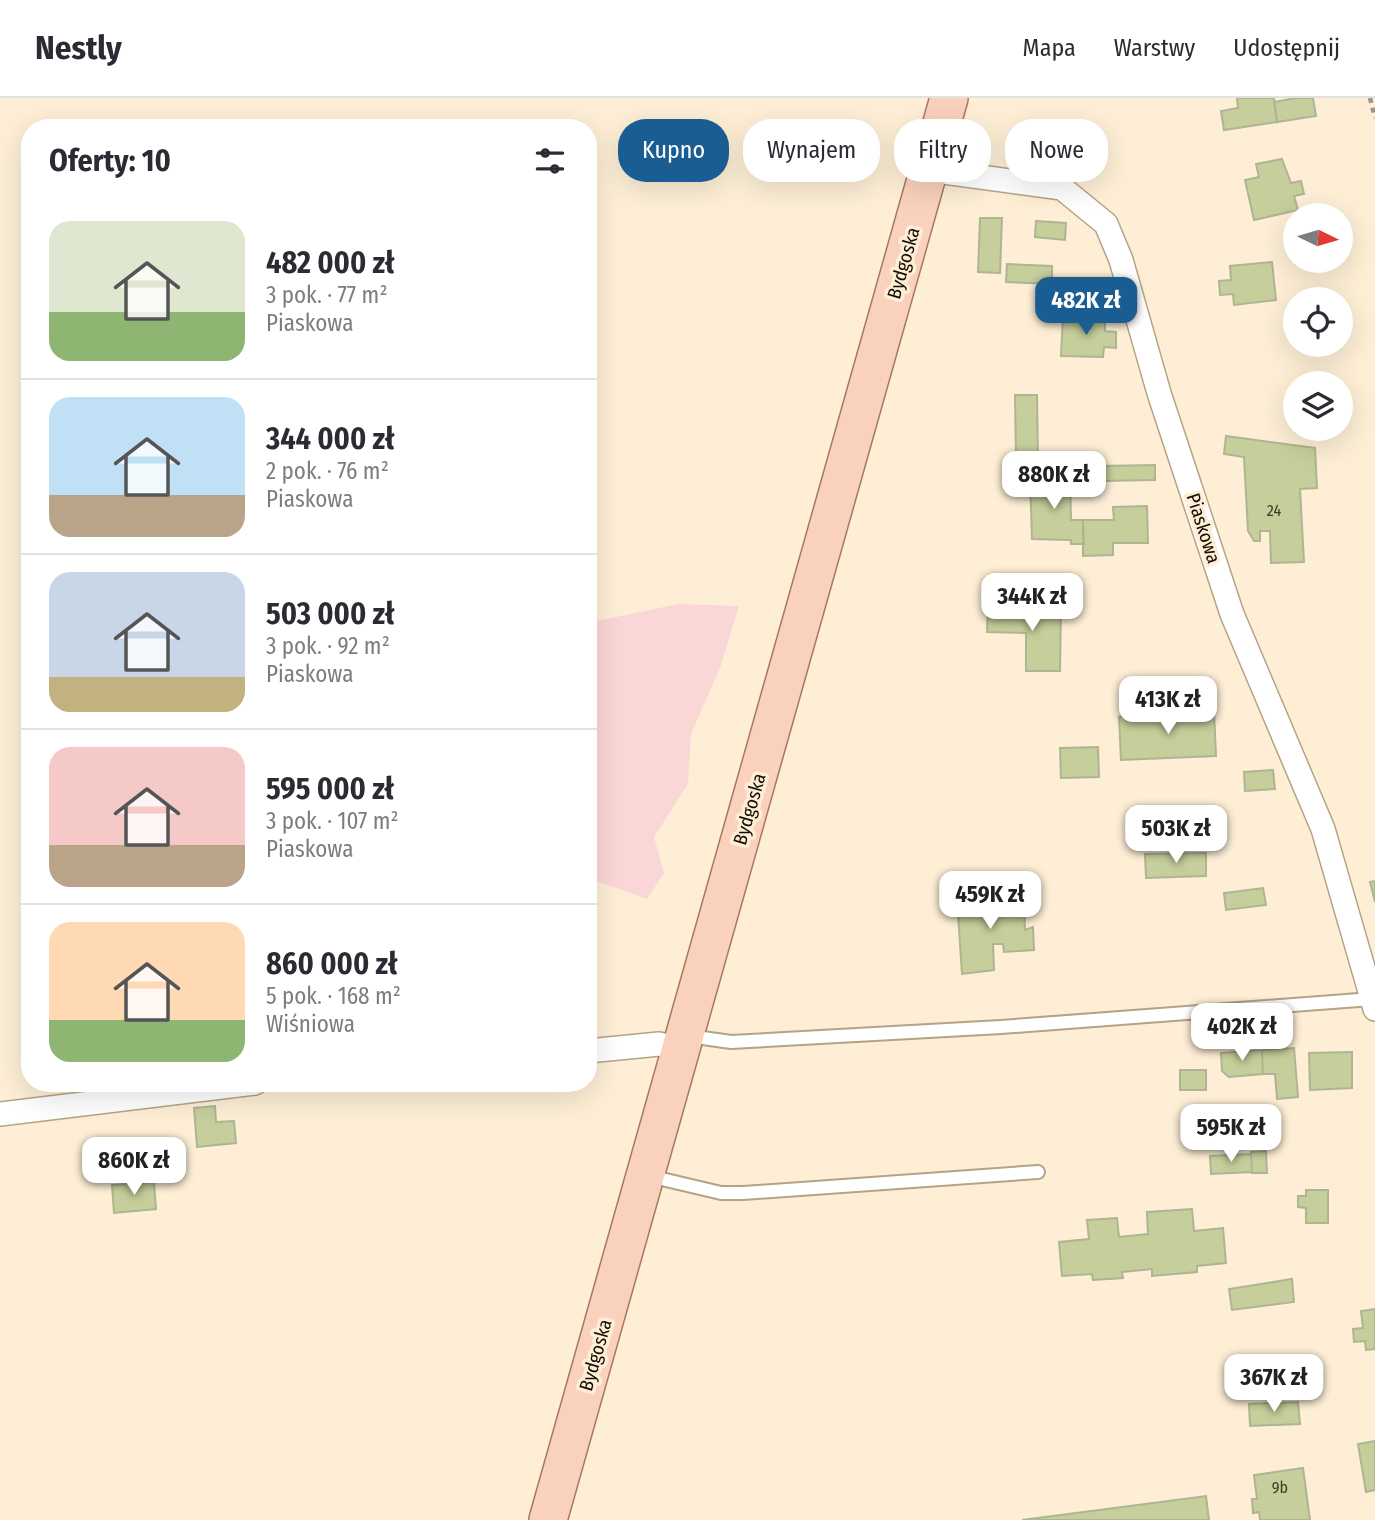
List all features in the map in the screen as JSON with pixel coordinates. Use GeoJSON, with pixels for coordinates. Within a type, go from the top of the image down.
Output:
{"type":"FeatureCollection","features":[{"type":"Feature","properties":{"kind":"main road","name":"Bydgoska"},"geometry":{"type":"LineString","coordinates":[[943,119],[949,98]]}},
{"type":"Feature","properties":{"kind":"main road","name":"Bydgoska"},"geometry":{"type":"LineString","coordinates":[[548,1520],[926,182]]}},
{"type":"Feature","properties":{"kind":"street","name":"Piaskowa"},"geometry":{"type":"LineString","coordinates":[[991,178],[1062,188],[1106,224],[1121,260],[1159,393],[1233,614],[1323,829],[1374,1004]]}},
{"type":"Feature","properties":{"kind":"street"},"geometry":{"type":"LineString","coordinates":[[597,1050],[683,1042]]}},
{"type":"Feature","properties":{"kind":"street"},"geometry":{"type":"LineString","coordinates":[[0,1114],[181,1092]]}},
{"type":"Feature","properties":{"kind":"lane"},"geometry":{"type":"LineString","coordinates":[[683,1042],[731,1042],[1374,1004]]}},
{"type":"Feature","properties":{"kind":"lane"},"geometry":{"type":"LineString","coordinates":[[645,1175],[721,1192],[743,1193],[1038,1172]]}},
{"type":"Feature","properties":{"kind":"path"},"geometry":{"type":"LineString","coordinates":[[1370,98],[1375,118]]}},
{"type":"Feature","properties":{"kind":"shaded area"},"geometry":{"type":"Polygon","coordinates":[[[678,604],[739,606],[720,668],[691,734],[688,784],[654,837],[664,873],[647,899],[597,881],[597,621],[678,604]]]}},
{"type":"Feature","properties":{"kind":"building"},"geometry":{"type":"Polygon","coordinates":[[[1237,98],[1274,98],[1277,122],[1224,130],[1221,111],[1238,108],[1237,98]]]}},
{"type":"Feature","properties":{"kind":"building"},"geometry":{"type":"Polygon","coordinates":[[[1313,98],[1316,116],[1277,122],[1274,102],[1313,98]]]}},
{"type":"Feature","properties":{"kind":"building"},"geometry":{"type":"Polygon","coordinates":[[[1282,159],[1291,183],[1301,181],[1304,194],[1294,196],[1296,203],[1283,203],[1283,213],[1254,220],[1245,180],[1259,177],[1256,164],[1282,159]]]}},
{"type":"Feature","properties":{"kind":"building"},"geometry":{"type":"Polygon","coordinates":[[[980,218],[1002,218],[1000,273],[978,272],[980,218]]]}},
{"type":"Feature","properties":{"kind":"building"},"geometry":{"type":"Polygon","coordinates":[[[1036,221],[1066,223],[1065,240],[1035,237],[1036,221]]]}},
{"type":"Feature","properties":{"kind":"building"},"geometry":{"type":"Polygon","coordinates":[[[1272,262],[1276,300],[1234,305],[1233,294],[1220,295],[1219,281],[1231,280],[1230,266],[1272,262]]]}},
{"type":"Feature","properties":{"kind":"building"},"geometry":{"type":"Polygon","coordinates":[[[1007,264],[1052,266],[1052,284],[1006,282],[1007,264]]]}},
{"type":"Feature","properties":{"kind":"building"},"geometry":{"type":"Polygon","coordinates":[[[1063,315],[1105,317],[1105,331],[1116,332],[1116,348],[1104,347],[1103,357],[1061,356],[1063,315]]]}},
{"type":"Feature","properties":{"kind":"building"},"geometry":{"type":"Polygon","coordinates":[[[1015,395],[1037,395],[1038,460],[1016,461],[1015,395]]]}},
{"type":"Feature","properties":{"kind":"building"},"geometry":{"type":"Polygon","coordinates":[[[1226,436],[1315,448],[1317,488],[1300,489],[1304,562],[1271,563],[1270,531],[1260,531],[1260,541],[1254,541],[1248,531],[1244,457],[1224,454],[1226,436]]]}},
{"type":"Feature","properties":{"kind":"building"},"geometry":{"type":"Polygon","coordinates":[[[1155,465],[1155,480],[1101,481],[1100,466],[1155,465]]]}},
{"type":"Feature","properties":{"kind":"building"},"geometry":{"type":"Polygon","coordinates":[[[1030,477],[1070,477],[1071,520],[1083,520],[1084,544],[1071,544],[1071,540],[1032,539],[1030,477]]]}},
{"type":"Feature","properties":{"kind":"building"},"geometry":{"type":"Polygon","coordinates":[[[1147,506],[1148,543],[1113,543],[1113,555],[1083,556],[1083,520],[1114,520],[1113,507],[1147,506]]]}},
{"type":"Feature","properties":{"kind":"building"},"geometry":{"type":"Polygon","coordinates":[[[988,607],[1061,608],[1060,671],[1026,671],[1026,633],[987,632],[988,607]]]}},
{"type":"Feature","properties":{"kind":"building"},"geometry":{"type":"Polygon","coordinates":[[[1214,711],[1216,756],[1121,760],[1119,717],[1214,711]]]}},
{"type":"Feature","properties":{"kind":"building"},"geometry":{"type":"Polygon","coordinates":[[[1098,747],[1099,777],[1061,778],[1060,748],[1098,747]]]}},
{"type":"Feature","properties":{"kind":"building"},"geometry":{"type":"Polygon","coordinates":[[[1273,770],[1275,789],[1245,791],[1244,772],[1273,770]]]}},
{"type":"Feature","properties":{"kind":"building"},"geometry":{"type":"Polygon","coordinates":[[[1204,825],[1205,845],[1159,847],[1158,826],[1204,825]]]}},
{"type":"Feature","properties":{"kind":"building"},"geometry":{"type":"Polygon","coordinates":[[[1206,853],[1206,876],[1146,878],[1145,854],[1206,853]]]}},
{"type":"Feature","properties":{"kind":"building"},"geometry":{"type":"Polygon","coordinates":[[[1375,881],[1375,902],[1370,882],[1375,881]]]}},
{"type":"Feature","properties":{"kind":"building"},"geometry":{"type":"Polygon","coordinates":[[[1263,888],[1266,905],[1226,910],[1224,893],[1263,888]]]}},
{"type":"Feature","properties":{"kind":"building"},"geometry":{"type":"Polygon","coordinates":[[[1003,896],[1003,904],[1024,902],[1025,930],[1033,927],[1034,950],[1004,952],[1003,944],[993,944],[994,970],[962,974],[957,899],[1003,896]]]}},
{"type":"Feature","properties":{"kind":"building"},"geometry":{"type":"Polygon","coordinates":[[[1294,1048],[1298,1097],[1277,1099],[1275,1074],[1263,1074],[1262,1050],[1294,1048]]]}},
{"type":"Feature","properties":{"kind":"building"},"geometry":{"type":"Polygon","coordinates":[[[1262,1050],[1263,1074],[1229,1077],[1222,1071],[1221,1053],[1262,1050]]]}},
{"type":"Feature","properties":{"kind":"building"},"geometry":{"type":"Polygon","coordinates":[[[1352,1052],[1352,1088],[1310,1090],[1309,1053],[1352,1052]]]}},
{"type":"Feature","properties":{"kind":"building"},"geometry":{"type":"Polygon","coordinates":[[[1180,1070],[1206,1070],[1206,1090],[1180,1090],[1180,1070]]]}},
{"type":"Feature","properties":{"kind":"building"},"geometry":{"type":"Polygon","coordinates":[[[215,1106],[216,1122],[234,1121],[236,1143],[197,1147],[194,1108],[215,1106]]]}},
{"type":"Feature","properties":{"kind":"building"},"geometry":{"type":"Polygon","coordinates":[[[1224,1131],[1272,1132],[1272,1148],[1223,1147],[1224,1131]]]}},
{"type":"Feature","properties":{"kind":"building"},"geometry":{"type":"Polygon","coordinates":[[[1266,1151],[1267,1173],[1252,1173],[1251,1152],[1266,1151]]]}},
{"type":"Feature","properties":{"kind":"building"},"geometry":{"type":"Polygon","coordinates":[[[1251,1154],[1252,1172],[1211,1174],[1210,1156],[1251,1154]]]}},
{"type":"Feature","properties":{"kind":"building"},"geometry":{"type":"Polygon","coordinates":[[[154,1182],[156,1209],[114,1213],[112,1185],[154,1182]]]}},
{"type":"Feature","properties":{"kind":"building"},"geometry":{"type":"Polygon","coordinates":[[[1306,1190],[1328,1190],[1328,1223],[1306,1223],[1306,1208],[1298,1207],[1298,1196],[1306,1196],[1306,1190]]]}},
{"type":"Feature","properties":{"kind":"building"},"geometry":{"type":"Polygon","coordinates":[[[1192,1209],[1194,1231],[1223,1228],[1226,1263],[1197,1266],[1197,1272],[1152,1276],[1152,1269],[1122,1272],[1123,1278],[1093,1280],[1092,1274],[1062,1276],[1059,1242],[1089,1239],[1087,1220],[1117,1218],[1119,1237],[1148,1234],[1147,1212],[1192,1209]]]}},
{"type":"Feature","properties":{"kind":"building"},"geometry":{"type":"Polygon","coordinates":[[[1292,1279],[1294,1302],[1232,1310],[1229,1289],[1292,1279]]]}},
{"type":"Feature","properties":{"kind":"building"},"geometry":{"type":"Polygon","coordinates":[[[1375,1309],[1375,1349],[1366,1350],[1365,1341],[1354,1342],[1353,1329],[1363,1328],[1361,1311],[1375,1309]]]}},
{"type":"Feature","properties":{"kind":"building"},"geometry":{"type":"Polygon","coordinates":[[[1298,1402],[1300,1424],[1250,1426],[1249,1404],[1298,1402]]]}},
{"type":"Feature","properties":{"kind":"building"},"geometry":{"type":"Polygon","coordinates":[[[1375,1441],[1375,1490],[1366,1492],[1358,1444],[1375,1441]]]}},
{"type":"Feature","properties":{"kind":"building"},"geometry":{"type":"Polygon","coordinates":[[[1303,1468],[1310,1520],[1260,1520],[1259,1512],[1253,1513],[1252,1499],[1257,1499],[1254,1475],[1303,1468]]]}},
{"type":"Feature","properties":{"kind":"building"},"geometry":{"type":"Polygon","coordinates":[[[1206,1496],[1209,1520],[1022,1520],[1206,1496]]]}}]}
